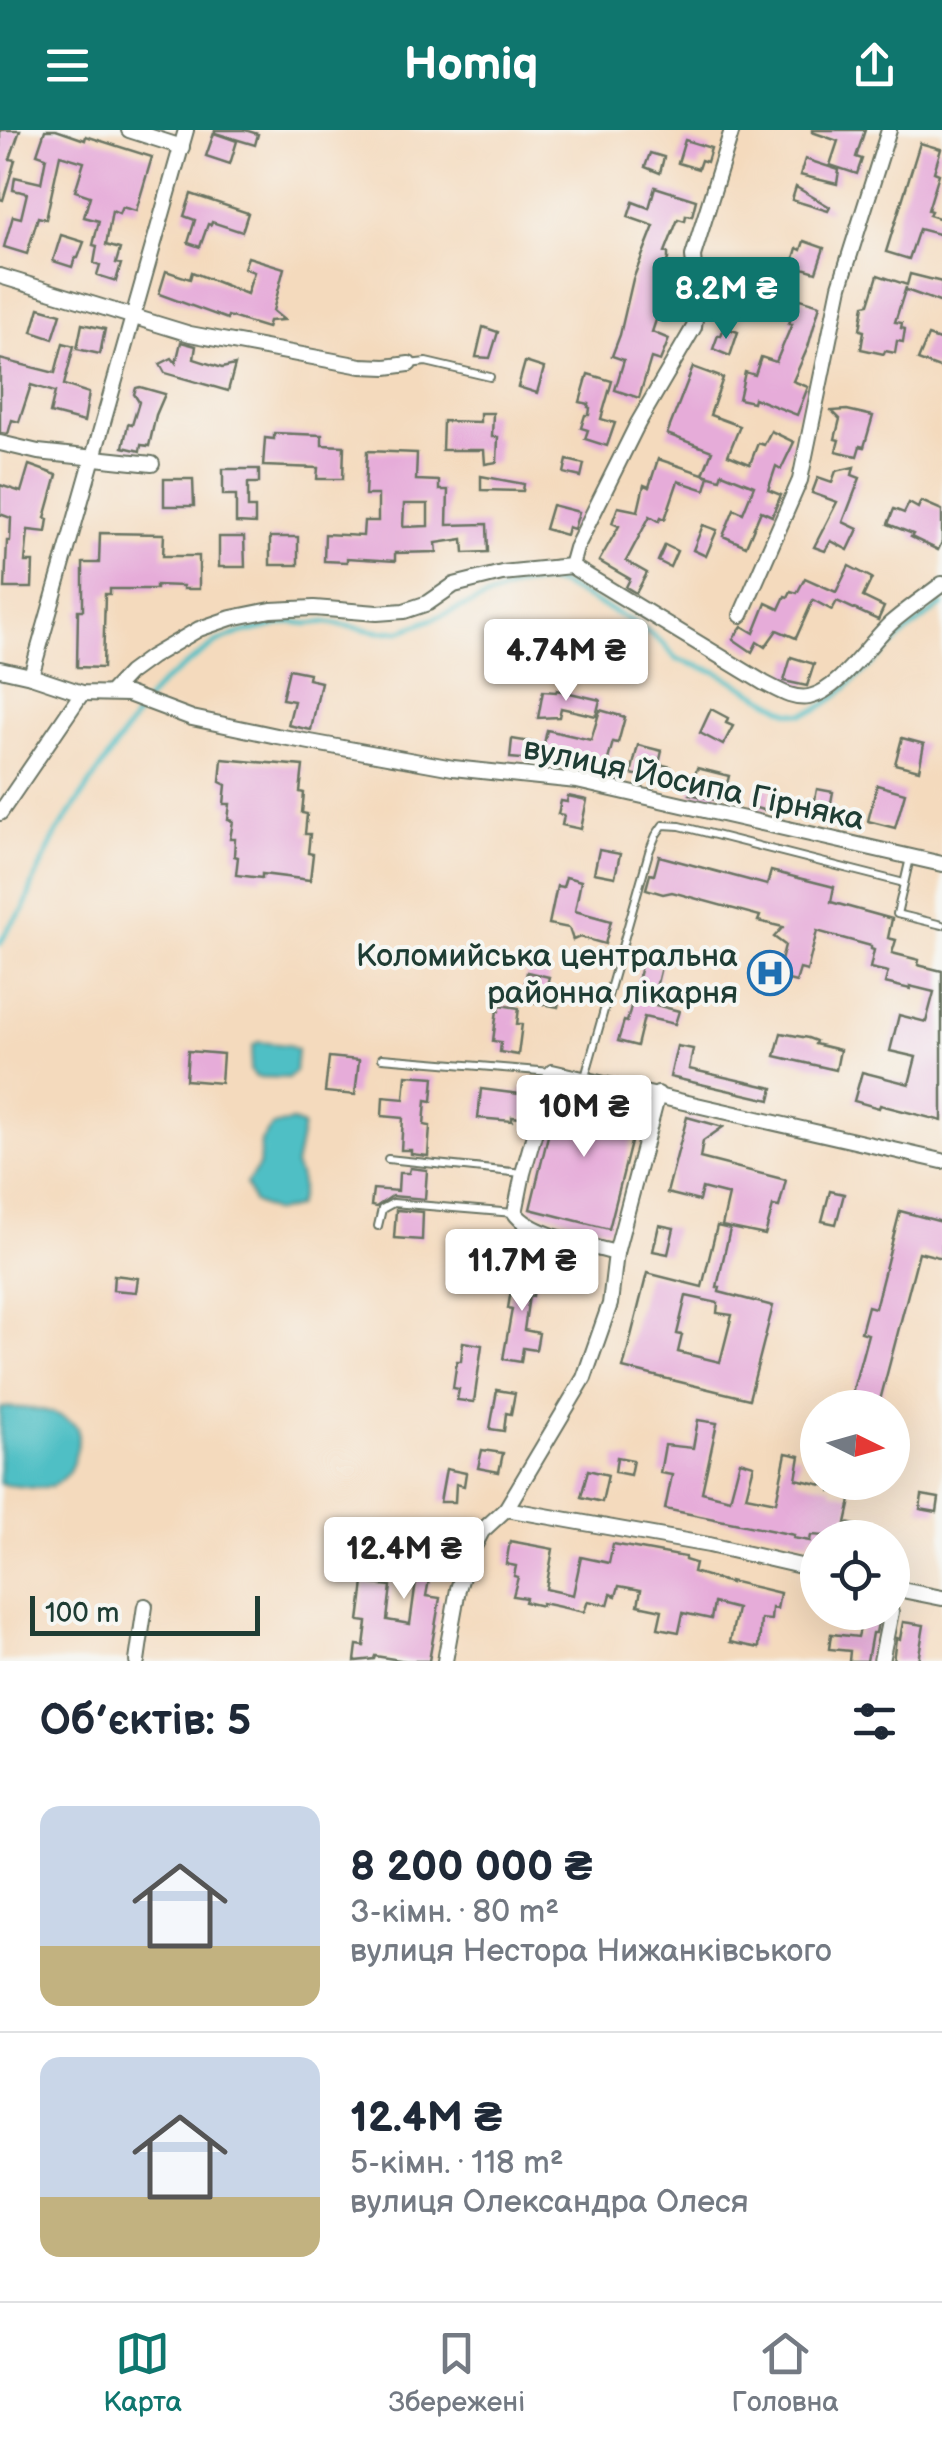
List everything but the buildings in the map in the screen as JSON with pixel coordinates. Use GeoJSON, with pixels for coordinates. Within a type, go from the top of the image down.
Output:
{"type":"FeatureCollection","features":[{"type":"Feature","properties":{"kind":"street"},"geometry":{"type":"LineString","coordinates":[[129,130],[182,147]]}},
{"type":"Feature","properties":{"kind":"street"},"geometry":{"type":"LineString","coordinates":[[31,676],[186,130]]}},
{"type":"Feature","properties":{"kind":"street"},"geometry":{"type":"LineString","coordinates":[[570,566],[638,423],[694,327],[693,256],[732,130]]}},
{"type":"Feature","properties":{"kind":"street"},"geometry":{"type":"LineString","coordinates":[[740,615],[800,480],[840,286],[889,130]]}},
{"type":"Feature","properties":{"kind":"street"},"geometry":{"type":"LineString","coordinates":[[0,276],[190,334],[341,364],[409,364]]}},
{"type":"Feature","properties":{"kind":"street"},"geometry":{"type":"LineString","coordinates":[[0,443],[38,452],[152,464]]}},
{"type":"Feature","properties":{"kind":"street"},"geometry":{"type":"LineString","coordinates":[[111,692],[151,657],[198,629],[232,618],[271,610],[314,608],[404,611],[428,604],[454,585],[502,573],[570,566],[764,683],[793,696],[807,697],[835,682],[894,620],[942,584]]}},
{"type":"Feature","properties":{"kind":"street","name":"вулиця Йосипа Гірняка"},"geometry":{"type":"LineString","coordinates":[[0,670],[82,692],[141,698],[192,718],[453,768],[563,778],[942,864]]}},
{"type":"Feature","properties":{"kind":"street"},"geometry":{"type":"LineString","coordinates":[[0,813],[82,692]]}},
{"type":"Feature","properties":{"kind":"street"},"geometry":{"type":"LineString","coordinates":[[616,1253],[522,1223],[515,1213],[552,1072],[942,1161]]}},
{"type":"Feature","properties":{"kind":"street"},"geometry":{"type":"LineString","coordinates":[[445,1661],[458,1589],[468,1558],[482,1531],[506,1509],[584,1378],[610,1304],[616,1253],[658,1094]]}},
{"type":"Feature","properties":{"kind":"street"},"geometry":{"type":"LineString","coordinates":[[506,1509],[710,1545],[800,1566]]}},
{"type":"Feature","properties":{"kind":"street"},"geometry":{"type":"LineString","coordinates":[[910,1595],[942,1598]]}},
{"type":"Feature","properties":{"kind":"street"},"geometry":{"type":"LineString","coordinates":[[137,1661],[145,1606]]}},
{"type":"Feature","properties":{"kind":"street"},"geometry":{"type":"LineString","coordinates":[[881,1661],[887,1630]]}},
{"type":"Feature","properties":{"kind":"lane"},"geometry":{"type":"LineString","coordinates":[[409,364],[426,362],[490,377]]}},
{"type":"Feature","properties":{"kind":"lane"},"geometry":{"type":"LineString","coordinates":[[584,1078],[649,852],[656,835],[667,824],[672,802]]}},
{"type":"Feature","properties":{"kind":"lane"},"geometry":{"type":"LineString","coordinates":[[667,824],[904,883]]}},
{"type":"Feature","properties":{"kind":"lane"},"geometry":{"type":"LineString","coordinates":[[910,856],[897,914],[942,925]]}},
{"type":"Feature","properties":{"kind":"lane"},"geometry":{"type":"LineString","coordinates":[[382,1058],[552,1072]]}},
{"type":"Feature","properties":{"kind":"lane"},"geometry":{"type":"LineString","coordinates":[[388,1159],[523,1173]]}},
{"type":"Feature","properties":{"kind":"lane"},"geometry":{"type":"LineString","coordinates":[[378,1226],[382,1209],[400,1202],[515,1213]]}},
{"type":"Feature","properties":{"kind":"water"},"geometry":{"type":"Polygon","coordinates":[[[258,1042],[288,1045],[297,1050],[295,1072],[288,1078],[256,1077],[250,1070],[253,1046],[258,1042]]]}},
{"type":"Feature","properties":{"kind":"water"},"geometry":{"type":"Polygon","coordinates":[[[292,1121],[303,1126],[295,1166],[301,1182],[300,1196],[296,1207],[274,1212],[253,1202],[246,1184],[259,1166],[261,1141],[272,1126],[292,1121]]]}},
{"type":"Feature","properties":{"kind":"water"},"geometry":{"type":"Polygon","coordinates":[[[0,1407],[50,1412],[77,1427],[75,1455],[62,1480],[35,1488],[0,1484],[0,1407]]]}},
{"type":"Feature","properties":{"kind":"waterway"},"geometry":{"type":"LineString","coordinates":[[0,944],[24,910],[56,834],[149,697],[164,681],[216,643],[234,635],[291,622],[402,631],[519,585],[558,584],[639,625],[676,659],[717,672],[789,712],[802,714],[837,696],[942,605]]}},
{"type":"Feature","properties":{"kind":"place","name":"Коломийська центральна районна лікарня"},"geometry":{"type":"Point","coordinates":[770,973]}}]}
